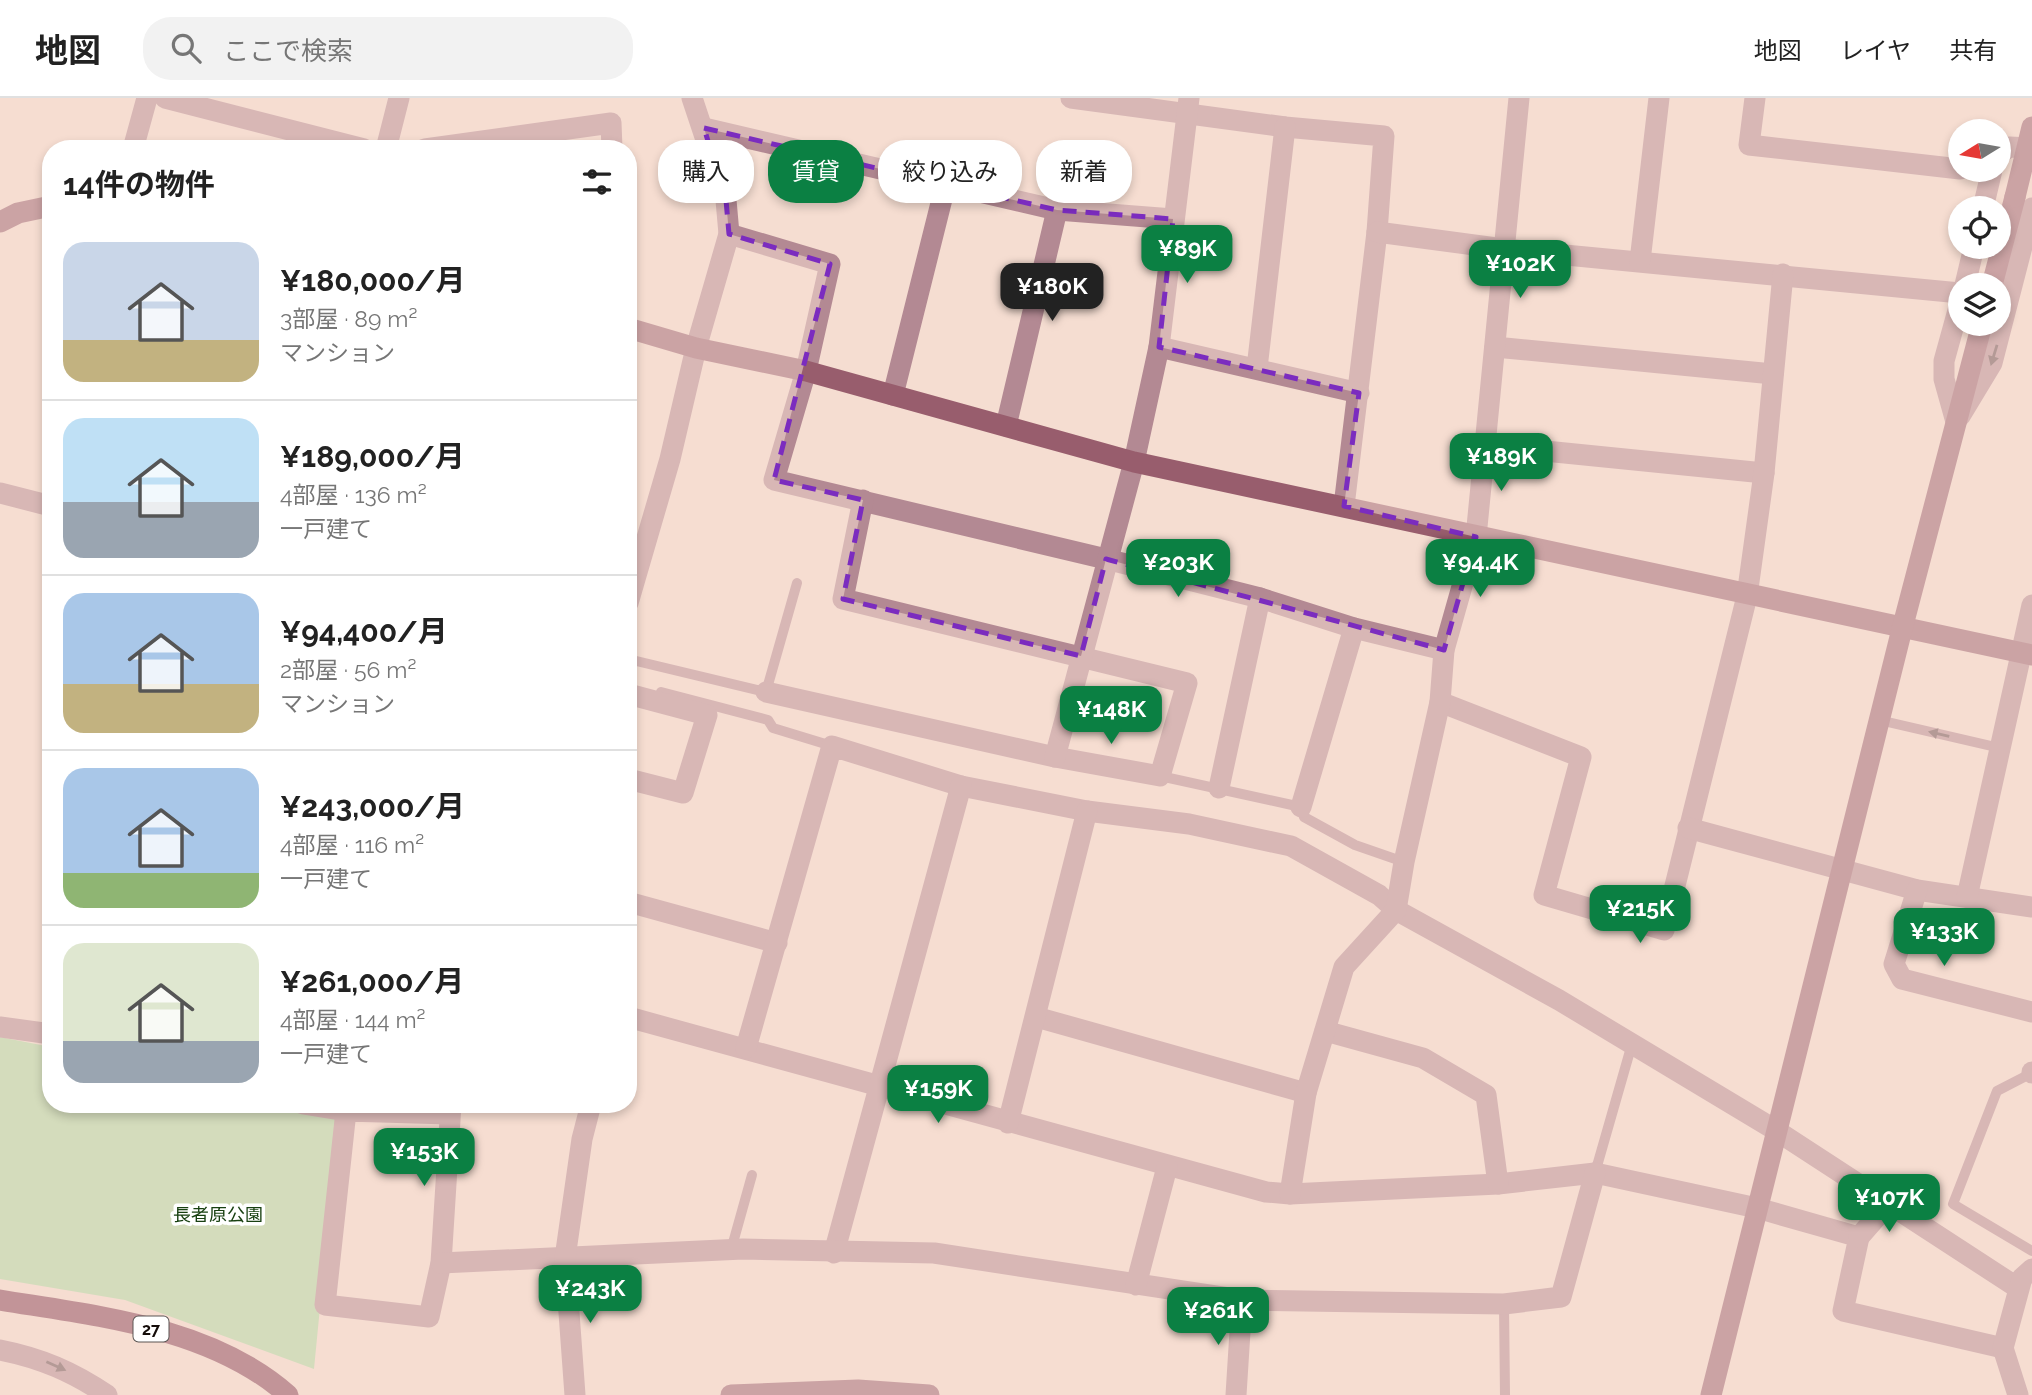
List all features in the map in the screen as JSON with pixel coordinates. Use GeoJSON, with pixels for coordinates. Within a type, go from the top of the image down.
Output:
{"type":"FeatureCollection","features":[{"type":"Feature","properties":{"kind":"main road","name":"27"},"geometry":{"type":"LineString","coordinates":[[0,1300],[121,1321],[169,1334],[244,1363],[288,1395]]}},
{"type":"Feature","properties":{"kind":"street"},"geometry":{"type":"LineString","coordinates":[[135,140],[147,98]]}},
{"type":"Feature","properties":{"kind":"street"},"geometry":{"type":"LineString","coordinates":[[165,98],[242,107],[338,140]]}},
{"type":"Feature","properties":{"kind":"street"},"geometry":{"type":"LineString","coordinates":[[388,140],[399,98]]}},
{"type":"Feature","properties":{"kind":"street"},"geometry":{"type":"LineString","coordinates":[[637,572],[670,460],[696,348],[729,234],[726,200],[692,98]]}},
{"type":"Feature","properties":{"kind":"street"},"geometry":{"type":"LineString","coordinates":[[1071,98],[1188,106],[1285,127],[1384,136],[1377,232],[1344,506]]}},
{"type":"Feature","properties":{"kind":"street"},"geometry":{"type":"LineString","coordinates":[[1290,1194],[1306,1093],[1344,967],[1396,910],[1404,862],[1440,702],[1444,650],[1476,537],[1519,98]]}},
{"type":"Feature","properties":{"kind":"street"},"geometry":{"type":"LineString","coordinates":[[1640,261],[1659,98]]}},
{"type":"Feature","properties":{"kind":"street"},"geometry":{"type":"LineString","coordinates":[[1755,98],[1749,145],[1948,167]]}},
{"type":"Feature","properties":{"kind":"street"},"geometry":{"type":"LineString","coordinates":[[1055,757],[1134,462],[1159,347],[1172,219],[1188,106]]}},
{"type":"Feature","properties":{"kind":"street"},"geometry":{"type":"LineString","coordinates":[[489,140],[611,123],[612,140]]}},
{"type":"Feature","properties":{"kind":"street"},"geometry":{"type":"LineString","coordinates":[[1257,368],[1285,127]]}},
{"type":"Feature","properties":{"kind":"street"},"geometry":{"type":"LineString","coordinates":[[1956,422],[1992,363],[2027,210],[2032,127]]}},
{"type":"Feature","properties":{"kind":"street"},"geometry":{"type":"LineString","coordinates":[[704,128],[878,168]]}},
{"type":"Feature","properties":{"kind":"street"},"geometry":{"type":"LineString","coordinates":[[2011,147],[2032,148]]}},
{"type":"Feature","properties":{"kind":"street"},"geometry":{"type":"LineString","coordinates":[[1022,201],[1057,210],[1172,219]]}},
{"type":"Feature","properties":{"kind":"street"},"geometry":{"type":"LineString","coordinates":[[893,395],[941,203]]}},
{"type":"Feature","properties":{"kind":"street"},"geometry":{"type":"LineString","coordinates":[[0,222],[42,209]]}},
{"type":"Feature","properties":{"kind":"street"},"geometry":{"type":"LineString","coordinates":[[1006,426],[1057,210]]}},
{"type":"Feature","properties":{"kind":"street"},"geometry":{"type":"LineString","coordinates":[[1998,273],[2027,210]]}},
{"type":"Feature","properties":{"kind":"street"},"geometry":{"type":"LineString","coordinates":[[1377,232],[1504,249],[1948,292]]}},
{"type":"Feature","properties":{"kind":"street"},"geometry":{"type":"LineString","coordinates":[[729,234],[830,264],[806,371],[774,480],[1260,598],[1354,628],[1444,650]]}},
{"type":"Feature","properties":{"kind":"street"},"geometry":{"type":"LineString","coordinates":[[1440,702],[1581,757],[1544,895],[1664,930],[1747,596],[1764,473],[1783,274]]}},
{"type":"Feature","properties":{"kind":"street"},"geometry":{"type":"LineString","coordinates":[[637,331],[696,348],[806,371],[1134,462],[2026,655]]}},
{"type":"Feature","properties":{"kind":"street"},"geometry":{"type":"LineString","coordinates":[[1951,336],[1944,361],[1944,379],[1956,422]]}},
{"type":"Feature","properties":{"kind":"street"},"geometry":{"type":"LineString","coordinates":[[1711,1395],[1902,629],[1979,336]]}},
{"type":"Feature","properties":{"kind":"street"},"geometry":{"type":"LineString","coordinates":[[1159,347],[1359,393]]}},
{"type":"Feature","properties":{"kind":"street"},"geometry":{"type":"LineString","coordinates":[[1495,347],[1773,374]]}},
{"type":"Feature","properties":{"kind":"street"},"geometry":{"type":"LineString","coordinates":[[1485,445],[1764,473]]}},
{"type":"Feature","properties":{"kind":"street"},"geometry":{"type":"LineString","coordinates":[[0,493],[42,504]]}},
{"type":"Feature","properties":{"kind":"street"},"geometry":{"type":"LineString","coordinates":[[766,692],[1055,757],[1160,776],[1187,683],[843,598],[863,500]]}},
{"type":"Feature","properties":{"kind":"street"},"geometry":{"type":"LineString","coordinates":[[1219,788],[1260,598]]}},
{"type":"Feature","properties":{"kind":"street"},"geometry":{"type":"LineString","coordinates":[[1967,897],[2000,748],[2026,655],[2032,605]]}},
{"type":"Feature","properties":{"kind":"street"},"geometry":{"type":"LineString","coordinates":[[1301,807],[1354,628]]}},
{"type":"Feature","properties":{"kind":"street"},"geometry":{"type":"LineString","coordinates":[[637,696],[707,715],[683,793],[637,781]]}},
{"type":"Feature","properties":{"kind":"street"},"geometry":{"type":"LineString","coordinates":[[746,1048],[832,746],[961,786],[1087,811],[1189,824],[1291,846],[1379,895],[1396,910],[1547,993],[1777,1131],[2018,1288]]}},
{"type":"Feature","properties":{"kind":"street"},"geometry":{"type":"LineString","coordinates":[[834,1253],[961,786]]}},
{"type":"Feature","properties":{"kind":"street"},"geometry":{"type":"LineString","coordinates":[[1008,1123],[1087,811]]}},
{"type":"Feature","properties":{"kind":"street"},"geometry":{"type":"LineString","coordinates":[[1688,828],[1917,890],[2032,906]]}},
{"type":"Feature","properties":{"kind":"street"},"geometry":{"type":"LineString","coordinates":[[1917,890],[1894,964],[1902,979],[2032,1012]]}},
{"type":"Feature","properties":{"kind":"street"},"geometry":{"type":"LineString","coordinates":[[637,904],[777,943]]}},
{"type":"Feature","properties":{"kind":"street"},"geometry":{"type":"LineString","coordinates":[[1036,1017],[1306,1093]]}},
{"type":"Feature","properties":{"kind":"street"},"geometry":{"type":"LineString","coordinates":[[637,1019],[746,1048],[878,1088],[1266,1192],[1290,1194],[1498,1184],[1595,1173],[1758,1208],[1859,1237]]}},
{"type":"Feature","properties":{"kind":"street"},"geometry":{"type":"LineString","coordinates":[[0,1027],[42,1033]]}},
{"type":"Feature","properties":{"kind":"street"},"geometry":{"type":"LineString","coordinates":[[1325,1031],[1423,1058],[1486,1095],[1498,1184]]}},
{"type":"Feature","properties":{"kind":"street"},"geometry":{"type":"LineString","coordinates":[[346,1113],[325,1305],[429,1317],[441,1263],[450,1113]]}},
{"type":"Feature","properties":{"kind":"street"},"geometry":{"type":"LineString","coordinates":[[575,1395],[565,1258],[582,1139],[589,1113]]}},
{"type":"Feature","properties":{"kind":"street"},"geometry":{"type":"LineString","coordinates":[[1136,1285],[1167,1167]]}},
{"type":"Feature","properties":{"kind":"street"},"geometry":{"type":"LineString","coordinates":[[441,1263],[731,1250],[934,1253],[1242,1300],[1504,1304],[1561,1297],[1595,1173]]}},
{"type":"Feature","properties":{"kind":"street"},"geometry":{"type":"LineString","coordinates":[[1887,1205],[1859,1237],[1843,1311],[2003,1348]]}},
{"type":"Feature","properties":{"kind":"street"},"geometry":{"type":"LineString","coordinates":[[2018,1395],[2003,1348],[2018,1288],[2022,1278],[2032,1269]]}},
{"type":"Feature","properties":{"kind":"street"},"geometry":{"type":"LineString","coordinates":[[1236,1395],[1242,1300]]}},
{"type":"Feature","properties":{"kind":"street"},"geometry":{"type":"LineString","coordinates":[[0,1350],[37,1357],[78,1375],[107,1395]]}},
{"type":"Feature","properties":{"kind":"street"},"geometry":{"type":"LineString","coordinates":[[732,1395],[858,1390],[929,1395]]}},
{"type":"Feature","properties":{"kind":"lane"},"geometry":{"type":"LineString","coordinates":[[637,661],[766,692],[797,583]]}},
{"type":"Feature","properties":{"kind":"lane"},"geometry":{"type":"LineString","coordinates":[[637,686],[768,720],[774,729],[832,746]]}},
{"type":"Feature","properties":{"kind":"lane"},"geometry":{"type":"LineString","coordinates":[[1879,720],[2000,748]]}},
{"type":"Feature","properties":{"kind":"lane"},"geometry":{"type":"LineString","coordinates":[[1160,776],[1301,807],[1304,817],[1355,845],[1404,862]]}},
{"type":"Feature","properties":{"kind":"lane"},"geometry":{"type":"LineString","coordinates":[[1595,1173],[1632,1044]]}},
{"type":"Feature","properties":{"kind":"lane"},"geometry":{"type":"LineString","coordinates":[[2032,1073],[1997,1091],[1953,1205],[2032,1251]]}},
{"type":"Feature","properties":{"kind":"lane"},"geometry":{"type":"LineString","coordinates":[[731,1250],[752,1175]]}},
{"type":"Feature","properties":{"kind":"lane"},"geometry":{"type":"LineString","coordinates":[[1504,1304],[1505,1395]]}},
{"type":"Feature","properties":{"kind":"highlighted area"},"geometry":{"type":"Polygon","coordinates":[[[704,128],[1057,210],[1173,219],[1159,347],[1359,393],[1344,506],[1476,537],[1444,650],[1106,559],[1081,656],[843,599],[863,500],[774,480],[830,264],[729,234],[726,200],[704,128]]]}},
{"type":"Feature","properties":{"kind":"green space","name":"長者原公園"},"geometry":{"type":"Polygon","coordinates":[[[0,1037],[42,1045],[42,1113],[339,1113],[314,1369],[125,1300],[0,1279],[0,1037]]]}}]}
